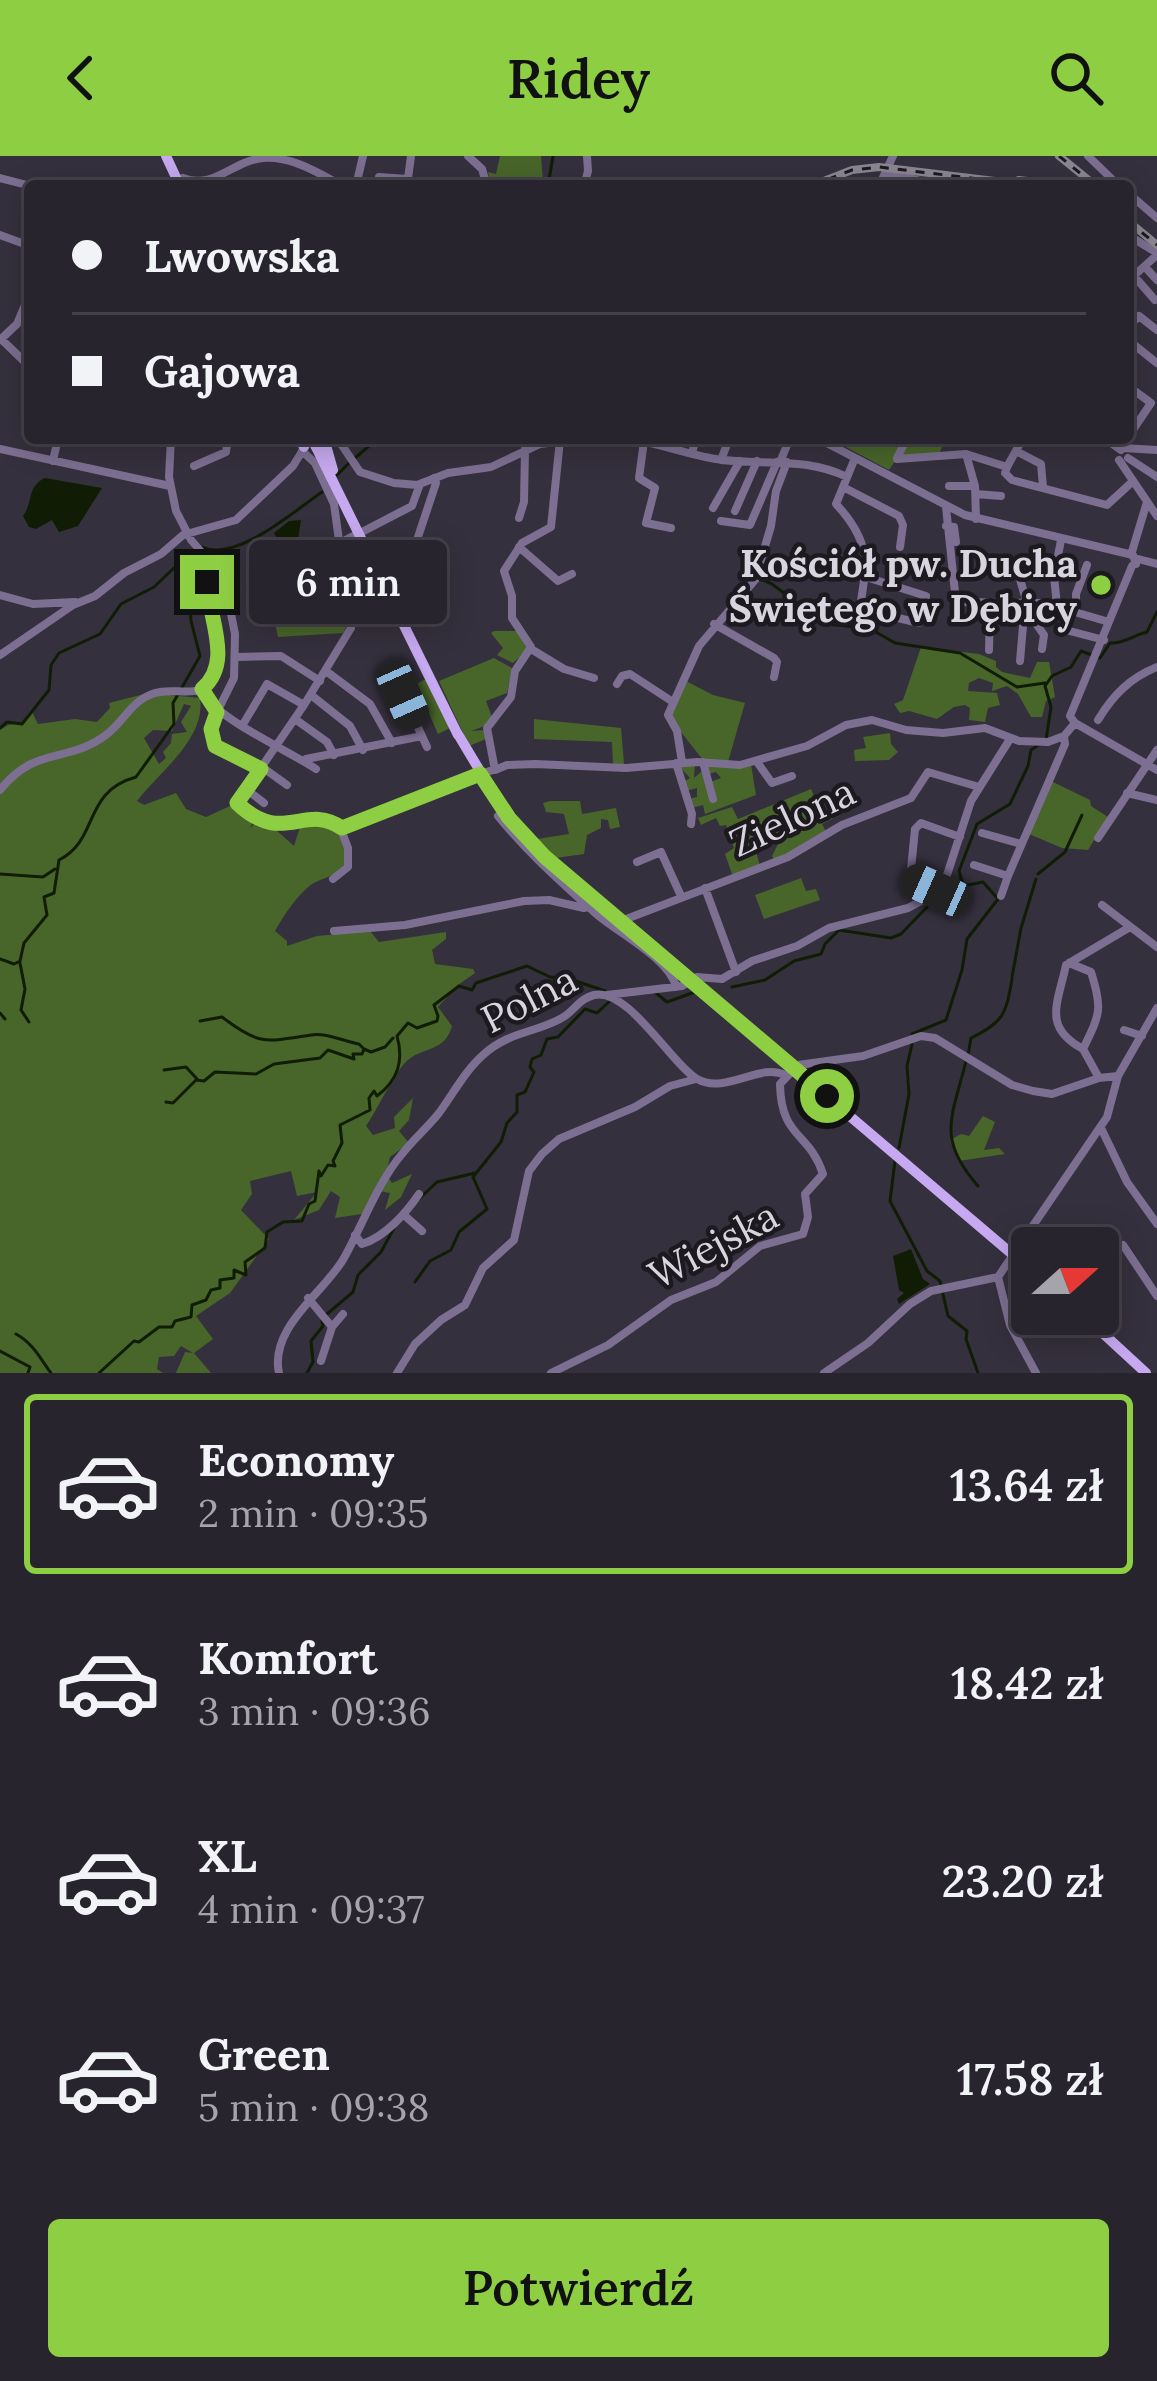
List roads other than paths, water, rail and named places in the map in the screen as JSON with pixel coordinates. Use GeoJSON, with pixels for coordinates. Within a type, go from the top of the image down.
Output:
{"type":"FeatureCollection","features":[{"type":"Feature","properties":{"kind":"main road"},"geometry":{"type":"LineString","coordinates":[[168,156],[189,180]]}},
{"type":"Feature","properties":{"kind":"main road"},"geometry":{"type":"LineString","coordinates":[[311,444],[341,497],[348,537],[396,610],[502,813],[543,859],[582,891]]}},
{"type":"Feature","properties":{"kind":"main road"},"geometry":{"type":"LineString","coordinates":[[479,775],[520,831],[593,905],[620,922],[1011,1253]]}},
{"type":"Feature","properties":{"kind":"main road"},"geometry":{"type":"LineString","coordinates":[[1106,1335],[1149,1373]]}},
{"type":"Feature","properties":{"kind":"street"},"geometry":{"type":"LineString","coordinates":[[882,180],[893,156]]}},
{"type":"Feature","properties":{"kind":"street"},"geometry":{"type":"LineString","coordinates":[[1088,156],[1113,180]]}},
{"type":"Feature","properties":{"kind":"street"},"geometry":{"type":"LineString","coordinates":[[203,180],[260,157],[293,161],[331,180]]}},
{"type":"Feature","properties":{"kind":"street"},"geometry":{"type":"LineString","coordinates":[[886,173],[916,180]]}},
{"type":"Feature","properties":{"kind":"street"},"geometry":{"type":"LineString","coordinates":[[379,177],[393,180]]}},
{"type":"Feature","properties":{"kind":"street"},"geometry":{"type":"LineString","coordinates":[[1134,276],[1157,254]]}},
{"type":"Feature","properties":{"kind":"street"},"geometry":{"type":"LineString","coordinates":[[1144,266],[1157,280]]}},
{"type":"Feature","properties":{"kind":"street"},"geometry":{"type":"LineString","coordinates":[[1134,321],[1156,299]]}},
{"type":"Feature","properties":{"kind":"street"},"geometry":{"type":"LineString","coordinates":[[24,307],[17,324],[0,339],[24,359]]}},
{"type":"Feature","properties":{"kind":"street"},"geometry":{"type":"LineString","coordinates":[[1139,316],[1157,330]]}},
{"type":"Feature","properties":{"kind":"street"},"geometry":{"type":"LineString","coordinates":[[1134,390],[1151,402],[1134,432]]}},
{"type":"Feature","properties":{"kind":"street"},"geometry":{"type":"LineString","coordinates":[[53,461],[57,444]]}},
{"type":"Feature","properties":{"kind":"street"},"geometry":{"type":"LineString","coordinates":[[171,444],[170,485],[187,533],[226,583],[236,657],[231,687],[211,729],[215,746],[287,785]]}},
{"type":"Feature","properties":{"kind":"street"},"geometry":{"type":"LineString","coordinates":[[194,466],[226,452],[227,444]]}},
{"type":"Feature","properties":{"kind":"street"},"geometry":{"type":"LineString","coordinates":[[0,656],[187,533],[240,518],[309,444]]}},
{"type":"Feature","properties":{"kind":"street"},"geometry":{"type":"LineString","coordinates":[[310,444],[348,537],[351,623],[320,681],[237,803],[254,819],[280,826],[308,818],[328,820],[342,828],[348,867],[333,879]]}},
{"type":"Feature","properties":{"kind":"street"},"geometry":{"type":"LineString","coordinates":[[341,444],[360,472],[394,483],[420,484],[491,467],[542,444]]}},
{"type":"Feature","properties":{"kind":"street"},"geometry":{"type":"LineString","coordinates":[[560,444],[553,521],[545,532],[529,537],[519,547],[504,577],[512,596],[512,618],[531,650],[564,669],[594,678]]}},
{"type":"Feature","properties":{"kind":"street"},"geometry":{"type":"LineString","coordinates":[[644,444],[639,478],[655,488],[646,523],[671,528]]}},
{"type":"Feature","properties":{"kind":"street"},"geometry":{"type":"LineString","coordinates":[[656,444],[722,460],[826,466],[899,516],[903,525],[900,547]]}},
{"type":"Feature","properties":{"kind":"street"},"geometry":{"type":"LineString","coordinates":[[692,453],[694,444]]}},
{"type":"Feature","properties":{"kind":"street"},"geometry":{"type":"LineString","coordinates":[[722,460],[728,444]]}},
{"type":"Feature","properties":{"kind":"street"},"geometry":{"type":"LineString","coordinates":[[735,511],[786,444]]}},
{"type":"Feature","properties":{"kind":"street"},"geometry":{"type":"LineString","coordinates":[[828,444],[976,519],[1153,564]]}},
{"type":"Feature","properties":{"kind":"street"},"geometry":{"type":"LineString","coordinates":[[906,444],[900,459],[966,454],[1007,467]]}},
{"type":"Feature","properties":{"kind":"street"},"geometry":{"type":"LineString","coordinates":[[1020,444],[1004,473],[1012,480],[1107,505],[1132,482]]}},
{"type":"Feature","properties":{"kind":"street"},"geometry":{"type":"LineString","coordinates":[[1111,444],[1157,477]]}},
{"type":"Feature","properties":{"kind":"street"},"geometry":{"type":"LineString","coordinates":[[1001,896],[1074,722],[1073,702],[1106,642],[1151,509],[1132,482],[1122,454],[1128,444]]}},
{"type":"Feature","properties":{"kind":"street"},"geometry":{"type":"LineString","coordinates":[[518,518],[524,502],[525,448]]}},
{"type":"Feature","properties":{"kind":"street"},"geometry":{"type":"LineString","coordinates":[[0,449],[170,485]]}},
{"type":"Feature","properties":{"kind":"street"},"geometry":{"type":"LineString","coordinates":[[1122,454],[1157,450]]}},
{"type":"Feature","properties":{"kind":"street"},"geometry":{"type":"LineString","coordinates":[[1016,451],[1040,464],[1043,488]]}},
{"type":"Feature","properties":{"kind":"street"},"geometry":{"type":"LineString","coordinates":[[966,454],[976,519]]}},
{"type":"Feature","properties":{"kind":"street"},"geometry":{"type":"LineString","coordinates":[[855,458],[836,505],[860,532],[867,565],[858,624]]}},
{"type":"Feature","properties":{"kind":"street"},"geometry":{"type":"LineString","coordinates":[[713,508],[740,461]]}},
{"type":"Feature","properties":{"kind":"street"},"geometry":{"type":"LineString","coordinates":[[721,521],[750,525],[773,462]]}},
{"type":"Feature","properties":{"kind":"street"},"geometry":{"type":"LineString","coordinates":[[691,824],[677,731],[668,716],[692,658],[714,624],[755,580],[776,491],[773,462]]}},
{"type":"Feature","properties":{"kind":"street"},"geometry":{"type":"LineString","coordinates":[[416,543],[434,478]]}},
{"type":"Feature","properties":{"kind":"street"},"geometry":{"type":"LineString","coordinates":[[293,573],[290,570],[296,566],[412,506],[420,484]]}},
{"type":"Feature","properties":{"kind":"street"},"geometry":{"type":"LineString","coordinates":[[949,486],[996,492]]}},
{"type":"Feature","properties":{"kind":"street"},"geometry":{"type":"LineString","coordinates":[[946,507],[957,581],[955,601],[1057,605],[1109,622]]}},
{"type":"Feature","properties":{"kind":"street"},"geometry":{"type":"LineString","coordinates":[[946,526],[954,527],[956,542]]}},
{"type":"Feature","properties":{"kind":"street"},"geometry":{"type":"LineString","coordinates":[[1057,605],[1054,577],[1060,540]]}},
{"type":"Feature","properties":{"kind":"street"},"geometry":{"type":"LineString","coordinates":[[519,547],[558,580],[572,574]]}},
{"type":"Feature","properties":{"kind":"street"},"geometry":{"type":"LineString","coordinates":[[1076,611],[1076,594],[1088,565]]}},
{"type":"Feature","properties":{"kind":"street"},"geometry":{"type":"LineString","coordinates":[[0,790],[24,764],[103,738],[141,700],[160,692],[202,689],[217,668],[216,630],[206,589],[219,570]]}},
{"type":"Feature","properties":{"kind":"street"},"geometry":{"type":"LineString","coordinates":[[1019,576],[1026,604],[1045,635],[1042,649]]}},
{"type":"Feature","properties":{"kind":"street"},"geometry":{"type":"LineString","coordinates":[[860,609],[920,623],[926,596],[866,578]]}},
{"type":"Feature","properties":{"kind":"street"},"geometry":{"type":"LineString","coordinates":[[0,595],[33,604],[77,602]]}},
{"type":"Feature","properties":{"kind":"street"},"geometry":{"type":"LineString","coordinates":[[989,650],[990,604]]}},
{"type":"Feature","properties":{"kind":"street"},"geometry":{"type":"LineString","coordinates":[[1020,661],[1026,604]]}},
{"type":"Feature","properties":{"kind":"street"},"geometry":{"type":"LineString","coordinates":[[714,624],[774,658],[774,676]]}},
{"type":"Feature","properties":{"kind":"street"},"geometry":{"type":"LineString","coordinates":[[1062,629],[1106,642]]}},
{"type":"Feature","properties":{"kind":"street"},"geometry":{"type":"LineString","coordinates":[[495,770],[488,728],[512,697],[515,671],[531,650]]}},
{"type":"Feature","properties":{"kind":"street"},"geometry":{"type":"LineString","coordinates":[[236,657],[281,656],[320,681]]}},
{"type":"Feature","properties":{"kind":"street"},"geometry":{"type":"LineString","coordinates":[[326,671],[370,704],[392,744]]}},
{"type":"Feature","properties":{"kind":"street"},"geometry":{"type":"LineString","coordinates":[[1098,720],[1115,694],[1155,671]]}},
{"type":"Feature","properties":{"kind":"street"},"geometry":{"type":"LineString","coordinates":[[617,684],[630,674],[674,702]]}},
{"type":"Feature","properties":{"kind":"street"},"geometry":{"type":"LineString","coordinates":[[242,726],[267,684],[304,705]]}},
{"type":"Feature","properties":{"kind":"street"},"geometry":{"type":"LineString","coordinates":[[202,689],[217,712],[316,769]]}},
{"type":"Feature","properties":{"kind":"street"},"geometry":{"type":"LineString","coordinates":[[311,695],[350,726],[363,750]]}},
{"type":"Feature","properties":{"kind":"street"},"geometry":{"type":"LineString","coordinates":[[403,695],[427,747]]}},
{"type":"Feature","properties":{"kind":"street"},"geometry":{"type":"LineString","coordinates":[[296,718],[327,742],[334,755]]}},
{"type":"Feature","properties":{"kind":"street"},"geometry":{"type":"LineString","coordinates":[[342,828],[513,764],[730,765],[807,746],[846,725],[872,720],[906,730],[943,733],[985,728],[1010,739],[1045,742],[1066,734]]}},
{"type":"Feature","properties":{"kind":"street"},"geometry":{"type":"LineString","coordinates":[[1074,722],[1157,770]]}},
{"type":"Feature","properties":{"kind":"street"},"geometry":{"type":"LineString","coordinates":[[303,760],[422,736]]}},
{"type":"Feature","properties":{"kind":"street"},"geometry":{"type":"LineString","coordinates":[[695,988],[697,977],[719,980],[829,928],[912,906],[936,890],[947,875],[970,801],[1010,739]]}},
{"type":"Feature","properties":{"kind":"street"},"geometry":{"type":"LineString","coordinates":[[1098,838],[1157,750]]}},
{"type":"Feature","properties":{"kind":"street"},"geometry":{"type":"LineString","coordinates":[[757,761],[772,783],[792,776]]}},
{"type":"Feature","properties":{"kind":"street"},"geometry":{"type":"LineString","coordinates":[[703,762],[713,799]]}},
{"type":"Feature","properties":{"kind":"street","name":"Zielona"},"geometry":{"type":"LineString","coordinates":[[620,922],[788,857],[838,827],[911,798],[928,772],[979,787]]}},
{"type":"Feature","properties":{"kind":"street"},"geometry":{"type":"LineString","coordinates":[[246,789],[263,802]]}},
{"type":"Feature","properties":{"kind":"street"},"geometry":{"type":"LineString","coordinates":[[1127,793],[1157,800]]}},
{"type":"Feature","properties":{"kind":"street"},"geometry":{"type":"LineString","coordinates":[[502,813],[499,816],[528,851],[672,975],[695,988]]}},
{"type":"Feature","properties":{"kind":"street"},"geometry":{"type":"LineString","coordinates":[[936,890],[910,879],[915,829],[921,823],[960,837]]}},
{"type":"Feature","properties":{"kind":"street"},"geometry":{"type":"LineString","coordinates":[[982,833],[1021,844]]}},
{"type":"Feature","properties":{"kind":"street"},"geometry":{"type":"LineString","coordinates":[[637,862],[661,852],[681,896]]}},
{"type":"Feature","properties":{"kind":"street"},"geometry":{"type":"LineString","coordinates":[[974,865],[1008,876]]}},
{"type":"Feature","properties":{"kind":"street"},"geometry":{"type":"LineString","coordinates":[[705,888],[736,972]]}},
{"type":"Feature","properties":{"kind":"street"},"geometry":{"type":"LineString","coordinates":[[334,932],[405,925],[524,902],[593,905]]}},
{"type":"Feature","properties":{"kind":"street"},"geometry":{"type":"LineString","coordinates":[[1102,905],[1157,947]]}},
{"type":"Feature","properties":{"kind":"street"},"geometry":{"type":"LineString","coordinates":[[1099,1078],[1083,1049],[1064,1038],[1055,1016],[1069,963],[1130,927]]}},
{"type":"Feature","properties":{"kind":"street"},"geometry":{"type":"LineString","coordinates":[[1069,963],[1091,972],[1100,1014],[1083,1049]]}},
{"type":"Feature","properties":{"kind":"street"},"geometry":{"type":"LineString","coordinates":[[610,996],[695,988]]}},
{"type":"Feature","properties":{"kind":"street","name":"Polna"},"geometry":{"type":"LineString","coordinates":[[279,1373],[278,1353],[308,1298],[344,1259],[400,1156],[482,1056],[516,1034],[561,1019],[584,1000],[610,996],[647,1023],[696,1079]]}},
{"type":"Feature","properties":{"kind":"street"},"geometry":{"type":"LineString","coordinates":[[1032,1227],[1110,1110],[1118,1076],[1157,1008]]}},
{"type":"Feature","properties":{"kind":"street"},"geometry":{"type":"LineString","coordinates":[[1124,1030],[1142,1036]]}},
{"type":"Feature","properties":{"kind":"street"},"geometry":{"type":"LineString","coordinates":[[397,1373],[418,1341],[465,1305],[483,1268],[514,1240],[529,1171],[542,1154],[559,1139],[635,1107],[670,1086],[696,1079],[723,1083],[863,1056],[912,1037],[934,1038],[1012,1085],[1033,1091],[1058,1093],[1118,1076]]}},
{"type":"Feature","properties":{"kind":"street","name":"Wiejska"},"geometry":{"type":"LineString","coordinates":[[551,1373],[608,1345],[671,1300],[714,1283],[757,1247],[803,1234],[808,1217],[806,1191],[823,1171],[782,1115],[780,1087],[791,1070]]}},
{"type":"Feature","properties":{"kind":"street"},"geometry":{"type":"LineString","coordinates":[[1100,1127],[1127,1182],[1157,1224]]}},
{"type":"Feature","properties":{"kind":"street"},"geometry":{"type":"LineString","coordinates":[[354,1234],[368,1244],[404,1215],[419,1194]]}},
{"type":"Feature","properties":{"kind":"street"},"geometry":{"type":"LineString","coordinates":[[404,1215],[422,1232]]}},
{"type":"Feature","properties":{"kind":"street"},"geometry":{"type":"LineString","coordinates":[[1124,1244],[1157,1296]]}},
{"type":"Feature","properties":{"kind":"street"},"geometry":{"type":"LineString","coordinates":[[824,1373],[868,1343],[915,1300],[942,1286],[998,1277],[1011,1258]]}},
{"type":"Feature","properties":{"kind":"street"},"geometry":{"type":"LineString","coordinates":[[998,1277],[1010,1325],[1036,1373]]}},
{"type":"Feature","properties":{"kind":"street"},"geometry":{"type":"LineString","coordinates":[[308,1298],[332,1328]]}},
{"type":"Feature","properties":{"kind":"street"},"geometry":{"type":"LineString","coordinates":[[321,1361],[332,1328],[343,1314]]}},
{"type":"Feature","properties":{"kind":"waterway"},"geometry":{"type":"LineString","coordinates":[[549,180],[553,156]]}},
{"type":"Feature","properties":{"kind":"waterway"},"geometry":{"type":"LineString","coordinates":[[354,459],[371,444]]}},
{"type":"Feature","properties":{"kind":"waterway"},"geometry":{"type":"LineString","coordinates":[[337,475],[349,463]]}},
{"type":"Feature","properties":{"kind":"waterway"},"geometry":{"type":"LineString","coordinates":[[202,547],[216,550],[248,542],[322,492]]}},
{"type":"Feature","properties":{"kind":"waterway"},"geometry":{"type":"LineString","coordinates":[[0,728],[7,722],[22,724],[49,690],[51,665],[59,653],[100,634],[121,604],[154,587],[194,549]]}},
{"type":"Feature","properties":{"kind":"waterway"},"geometry":{"type":"LineString","coordinates":[[0,959],[20,961],[24,943],[47,915],[44,897],[54,893],[59,860],[81,840],[107,793],[136,777],[174,724],[173,703],[200,656],[191,621],[189,584],[180,563]]}},
{"type":"Feature","properties":{"kind":"waterway"},"geometry":{"type":"LineString","coordinates":[[758,578],[825,624],[869,628],[895,643],[960,653],[1017,687],[1045,683]]}},
{"type":"Feature","properties":{"kind":"waterway"},"geometry":{"type":"LineString","coordinates":[[912,1034],[946,1020],[967,939],[998,899],[983,882],[963,886],[959,871],[977,824],[1010,804],[1031,750],[1046,740],[1051,707],[1045,686],[1052,676],[1071,667],[1081,651],[1100,658],[1110,643],[1147,632],[1157,612]]}},
{"type":"Feature","properties":{"kind":"waterway"},"geometry":{"type":"LineString","coordinates":[[1038,874],[1065,852],[1082,815]]}},
{"type":"Feature","properties":{"kind":"waterway"},"geometry":{"type":"LineString","coordinates":[[0,874],[43,877],[55,869]]}},
{"type":"Feature","properties":{"kind":"waterway"},"geometry":{"type":"LineString","coordinates":[[1012,977],[1036,879]]}},
{"type":"Feature","properties":{"kind":"waterway"},"geometry":{"type":"LineString","coordinates":[[732,987],[765,980],[794,961],[821,954],[839,930],[891,938],[901,934],[929,905],[949,897],[959,886]]}},
{"type":"Feature","properties":{"kind":"waterway"},"geometry":{"type":"LineString","coordinates":[[20,963],[25,989],[21,1010],[29,1022]]}},
{"type":"Feature","properties":{"kind":"waterway"},"geometry":{"type":"LineString","coordinates":[[99,1373],[134,1341],[191,1317],[192,1305],[220,1288],[220,1280],[234,1278],[234,1270],[246,1275],[245,1262],[265,1248],[267,1232],[283,1222],[302,1221],[315,1201],[319,1171],[321,1176],[328,1165],[335,1166],[342,1143],[340,1125],[370,1110],[374,1091],[377,1096],[394,1077],[400,1054],[397,1036],[408,1023],[417,1028],[437,1021],[434,1005],[459,986],[472,990],[476,983],[527,966],[605,991]]}},
{"type":"Feature","properties":{"kind":"waterway"},"geometry":{"type":"LineString","coordinates":[[968,1055],[971,1038],[1002,1016],[1012,979]]}},
{"type":"Feature","properties":{"kind":"waterway"},"geometry":{"type":"LineString","coordinates":[[656,993],[667,1002],[695,992]]}},
{"type":"Feature","properties":{"kind":"waterway"},"geometry":{"type":"LineString","coordinates":[[415,1282],[430,1261],[451,1250],[459,1232],[487,1209],[473,1177],[517,1112],[517,1095],[525,1092],[534,1072],[532,1059],[541,1055],[547,1039],[558,1037],[585,1009],[597,1013],[612,999]]}},
{"type":"Feature","properties":{"kind":"waterway"},"geometry":{"type":"LineString","coordinates":[[0,1013],[5,1019]]}},
{"type":"Feature","properties":{"kind":"waterway"},"geometry":{"type":"LineString","coordinates":[[200,1021],[222,1017],[264,1040],[323,1035],[364,1049]]}},
{"type":"Feature","properties":{"kind":"waterway"},"geometry":{"type":"LineString","coordinates":[[166,1102],[173,1103],[196,1080],[204,1081],[215,1072],[256,1074],[274,1064],[320,1058],[328,1050],[354,1059],[353,1054],[385,1047],[393,1038]]}},
{"type":"Feature","properties":{"kind":"waterway"},"geometry":{"type":"LineString","coordinates":[[899,1148],[912,1044]]}},
{"type":"Feature","properties":{"kind":"waterway"},"geometry":{"type":"LineString","coordinates":[[966,1061],[953,1113],[952,1140],[978,1186]]}},
{"type":"Feature","properties":{"kind":"waterway"},"geometry":{"type":"LineString","coordinates":[[164,1070],[186,1067],[197,1079]]}},
{"type":"Feature","properties":{"kind":"waterway"},"geometry":{"type":"LineString","coordinates":[[895,1161],[890,1201],[927,1271],[940,1281],[948,1316],[967,1331],[978,1373]]}},
{"type":"Feature","properties":{"kind":"waterway"},"geometry":{"type":"LineString","coordinates":[[420,1198],[437,1182],[475,1173]]}},
{"type":"Feature","properties":{"kind":"waterway"},"geometry":{"type":"LineString","coordinates":[[327,1314],[353,1292],[358,1275],[381,1252],[395,1226]]}},
{"type":"Feature","properties":{"kind":"waterway"},"geometry":{"type":"LineString","coordinates":[[307,1373],[313,1362],[311,1341],[322,1321]]}},
{"type":"Feature","properties":{"kind":"waterway"},"geometry":{"type":"LineString","coordinates":[[16,1334],[51,1373]]}},
{"type":"Feature","properties":{"kind":"waterway"},"geometry":{"type":"LineString","coordinates":[[0,1351],[30,1367],[28,1373]]}},
{"type":"Feature","properties":{"kind":"railway"},"geometry":{"type":"LineString","coordinates":[[1059,156],[1089,180]]}},
{"type":"Feature","properties":{"kind":"railway"},"geometry":{"type":"LineString","coordinates":[[826,180],[879,167],[987,180]]}},
{"type":"Feature","properties":{"kind":"railway"},"geometry":{"type":"LineString","coordinates":[[1134,226],[1157,245]]}},
{"type":"Feature","properties":{"kind":"place","name":"Kościół pw. Ducha Świętego w Dębicy"},"geometry":{"type":"Point","coordinates":[1101,585]}}]}
